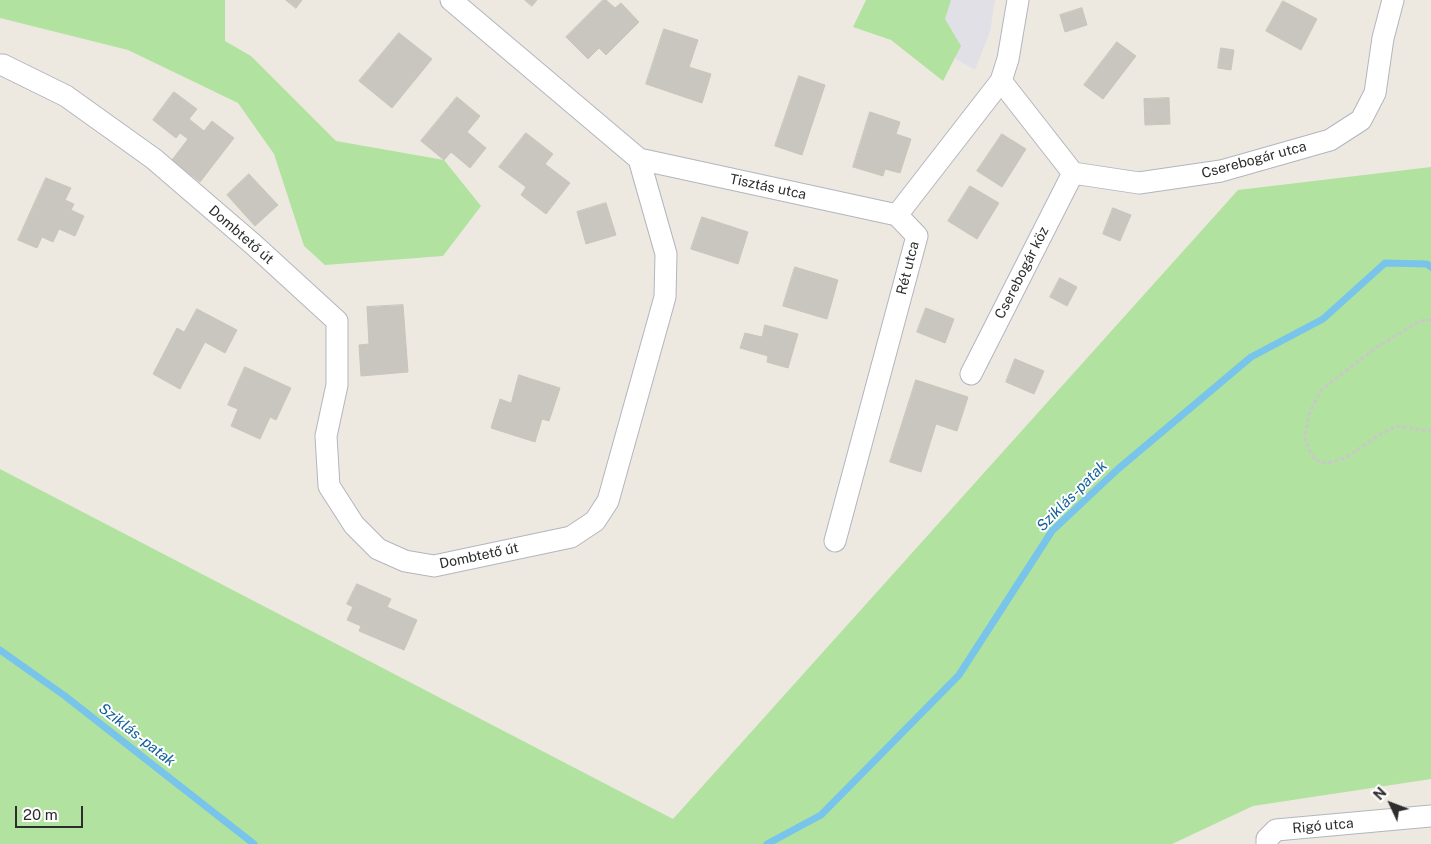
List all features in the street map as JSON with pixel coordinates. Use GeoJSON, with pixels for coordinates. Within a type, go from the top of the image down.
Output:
{"type":"FeatureCollection","features":[{"type":"Feature","properties":{"kind":"street"},"geometry":{"type":"LineString","coordinates":[[451,0],[639,159]]}},
{"type":"Feature","properties":{"kind":"street"},"geometry":{"type":"LineString","coordinates":[[897,215],[1001,81],[1008,59],[1018,0]]}},
{"type":"Feature","properties":{"kind":"street","name":"Cserebogár utca"},"geometry":{"type":"LineString","coordinates":[[1073,173],[1139,184],[1221,172],[1330,140],[1361,120],[1375,93],[1383,38],[1393,0]]}},
{"type":"Feature","properties":{"kind":"street","name":"Dombtető út"},"geometry":{"type":"LineString","coordinates":[[0,65],[66,96],[154,159],[254,245],[337,321],[337,385],[326,436],[329,486],[354,526],[378,549],[405,561],[434,566],[571,537],[594,521],[608,501],[665,297],[666,254],[639,159]]}},
{"type":"Feature","properties":{"kind":"street"},"geometry":{"type":"LineString","coordinates":[[1001,81],[1073,173]]}},
{"type":"Feature","properties":{"kind":"street","name":"Tisztás utca"},"geometry":{"type":"LineString","coordinates":[[639,159],[897,215]]}},
{"type":"Feature","properties":{"kind":"street","name":"Cserebogár köz"},"geometry":{"type":"LineString","coordinates":[[971,374],[1073,173]]}},
{"type":"Feature","properties":{"kind":"street","name":"Rét utca"},"geometry":{"type":"LineString","coordinates":[[835,541],[917,236],[897,215]]}},
{"type":"Feature","properties":{"kind":"street","name":"Rigó utca"},"geometry":{"type":"LineString","coordinates":[[1271,837],[1431,816]]}},
{"type":"Feature","properties":{"kind":"path"},"geometry":{"type":"LineString","coordinates":[[1431,320],[1420,321],[1377,346],[1322,390],[1309,414],[1305,438],[1315,460],[1326,463],[1346,458],[1377,436],[1397,426],[1431,431]]}},
{"type":"Feature","properties":{"kind":"shaded area"},"geometry":{"type":"Polygon","coordinates":[[[908,0],[995,0],[990,32],[975,70],[901,27],[908,0]]]}},
{"type":"Feature","properties":{"kind":"green space"},"geometry":{"type":"Polygon","coordinates":[[[0,0],[225,0],[225,41],[251,56],[336,141],[444,160],[481,206],[443,256],[325,265],[304,246],[274,154],[238,103],[128,50],[0,18],[0,0]]]}},
{"type":"Feature","properties":{"kind":"green space"},"geometry":{"type":"Polygon","coordinates":[[[866,0],[951,0],[945,19],[961,46],[943,81],[891,40],[853,27],[866,0]]]}},
{"type":"Feature","properties":{"kind":"green space"},"geometry":{"type":"Polygon","coordinates":[[[1431,167],[1431,779],[1253,806],[1172,844],[0,844],[0,469],[673,819],[1238,190],[1431,167]]]}},
{"type":"Feature","properties":{"kind":"building"},"geometry":{"type":"Polygon","coordinates":[[[286,0],[302,0],[296,8],[286,0]]]}},
{"type":"Feature","properties":{"kind":"building"},"geometry":{"type":"Polygon","coordinates":[[[525,0],[537,0],[532,6],[525,0]]]}},
{"type":"Feature","properties":{"kind":"building"},"geometry":{"type":"Polygon","coordinates":[[[603,0],[606,0],[615,8],[621,3],[639,22],[606,55],[599,48],[588,59],[566,37],[603,0]]]}},
{"type":"Feature","properties":{"kind":"building"},"geometry":{"type":"Polygon","coordinates":[[[1283,1],[1317,19],[1301,50],[1266,31],[1283,1]]]}},
{"type":"Feature","properties":{"kind":"building"},"geometry":{"type":"Polygon","coordinates":[[[1082,8],[1087,25],[1065,32],[1060,15],[1082,8]]]}},
{"type":"Feature","properties":{"kind":"building"},"geometry":{"type":"Polygon","coordinates":[[[664,29],[698,40],[689,67],[711,74],[702,103],[646,84],[664,29]]]}},
{"type":"Feature","properties":{"kind":"building"},"geometry":{"type":"Polygon","coordinates":[[[399,33],[432,59],[392,108],[359,81],[399,33]]]}},
{"type":"Feature","properties":{"kind":"building"},"geometry":{"type":"Polygon","coordinates":[[[1117,42],[1136,56],[1103,99],[1084,85],[1117,42]]]}},
{"type":"Feature","properties":{"kind":"building"},"geometry":{"type":"Polygon","coordinates":[[[1221,48],[1234,50],[1231,70],[1218,68],[1221,48]]]}},
{"type":"Feature","properties":{"kind":"building"},"geometry":{"type":"Polygon","coordinates":[[[799,76],[825,85],[802,155],[775,146],[799,76]]]}},
{"type":"Feature","properties":{"kind":"building"},"geometry":{"type":"Polygon","coordinates":[[[174,92],[197,109],[189,119],[204,131],[212,121],[234,138],[200,182],[172,160],[188,139],[180,133],[176,138],[153,120],[174,92]]]}},
{"type":"Feature","properties":{"kind":"building"},"geometry":{"type":"Polygon","coordinates":[[[457,97],[480,116],[467,132],[486,148],[470,168],[451,152],[444,160],[421,141],[457,97]]]}},
{"type":"Feature","properties":{"kind":"building"},"geometry":{"type":"Polygon","coordinates":[[[1169,98],[1170,124],[1145,125],[1144,99],[1169,98]]]}},
{"type":"Feature","properties":{"kind":"building"},"geometry":{"type":"Polygon","coordinates":[[[870,112],[900,122],[896,134],[911,139],[900,173],[885,169],[883,176],[853,167],[870,112]]]}},
{"type":"Feature","properties":{"kind":"building"},"geometry":{"type":"Polygon","coordinates":[[[526,133],[553,154],[545,164],[570,183],[546,214],[521,195],[526,187],[499,167],[526,133]]]}},
{"type":"Feature","properties":{"kind":"building"},"geometry":{"type":"Polygon","coordinates":[[[1002,134],[1026,149],[1002,187],[977,171],[1002,134]]]}},
{"type":"Feature","properties":{"kind":"building"},"geometry":{"type":"Polygon","coordinates":[[[249,174],[278,205],[255,226],[227,195],[249,174]]]}},
{"type":"Feature","properties":{"kind":"building"},"geometry":{"type":"Polygon","coordinates":[[[46,178],[71,188],[65,200],[74,204],[71,210],[84,216],[75,236],[59,229],[53,242],[42,237],[37,248],[18,240],[46,178]]]}},
{"type":"Feature","properties":{"kind":"building"},"geometry":{"type":"Polygon","coordinates":[[[970,186],[999,203],[977,239],[948,221],[970,186]]]}},
{"type":"Feature","properties":{"kind":"building"},"geometry":{"type":"Polygon","coordinates":[[[606,203],[616,235],[586,244],[577,212],[606,203]]]}},
{"type":"Feature","properties":{"kind":"building"},"geometry":{"type":"Polygon","coordinates":[[[1113,208],[1131,215],[1120,241],[1103,234],[1113,208]]]}},
{"type":"Feature","properties":{"kind":"building"},"geometry":{"type":"Polygon","coordinates":[[[702,217],[748,232],[738,264],[691,249],[702,217]]]}},
{"type":"Feature","properties":{"kind":"building"},"geometry":{"type":"Polygon","coordinates":[[[795,267],[838,280],[827,319],[783,306],[795,267]]]}},
{"type":"Feature","properties":{"kind":"building"},"geometry":{"type":"Polygon","coordinates":[[[1060,278],[1077,287],[1067,306],[1050,297],[1060,278]]]}},
{"type":"Feature","properties":{"kind":"building"},"geometry":{"type":"Polygon","coordinates":[[[403,305],[408,372],[361,376],[359,345],[369,344],[367,307],[403,305]]]}},
{"type":"Feature","properties":{"kind":"building"},"geometry":{"type":"Polygon","coordinates":[[[926,308],[954,319],[945,343],[917,332],[926,308]]]}},
{"type":"Feature","properties":{"kind":"building"},"geometry":{"type":"Polygon","coordinates":[[[197,309],[237,330],[225,353],[205,342],[180,389],[153,374],[177,328],[184,332],[197,309]]]}},
{"type":"Feature","properties":{"kind":"building"},"geometry":{"type":"Polygon","coordinates":[[[765,325],[798,334],[788,368],[767,362],[768,356],[740,348],[745,333],[762,337],[765,325]]]}},
{"type":"Feature","properties":{"kind":"building"},"geometry":{"type":"Polygon","coordinates":[[[1015,359],[1044,371],[1034,394],[1006,382],[1015,359]]]}},
{"type":"Feature","properties":{"kind":"building"},"geometry":{"type":"Polygon","coordinates":[[[245,367],[291,388],[276,420],[270,417],[260,439],[231,426],[238,409],[228,405],[245,367]]]}},
{"type":"Feature","properties":{"kind":"building"},"geometry":{"type":"Polygon","coordinates":[[[519,375],[560,388],[549,421],[542,419],[535,442],[491,428],[500,399],[511,403],[519,375]]]}},
{"type":"Feature","properties":{"kind":"building"},"geometry":{"type":"Polygon","coordinates":[[[916,380],[968,397],[957,431],[936,424],[921,472],[890,462],[916,380]]]}},
{"type":"Feature","properties":{"kind":"building"},"geometry":{"type":"Polygon","coordinates":[[[357,584],[391,599],[387,607],[417,620],[404,650],[359,631],[361,626],[347,620],[353,607],[347,604],[357,584]]]}},
{"type":"Feature","properties":{"kind":"waterway","name":"Sziklás-patak"},"geometry":{"type":"LineString","coordinates":[[767,844],[821,815],[959,675],[1052,531],[1118,469],[1251,357],[1323,319],[1385,263],[1427,264],[1431,267]]}},
{"type":"Feature","properties":{"kind":"waterway","name":"Sziklás-patak"},"geometry":{"type":"LineString","coordinates":[[0,650],[65,696],[254,844]]}}]}
